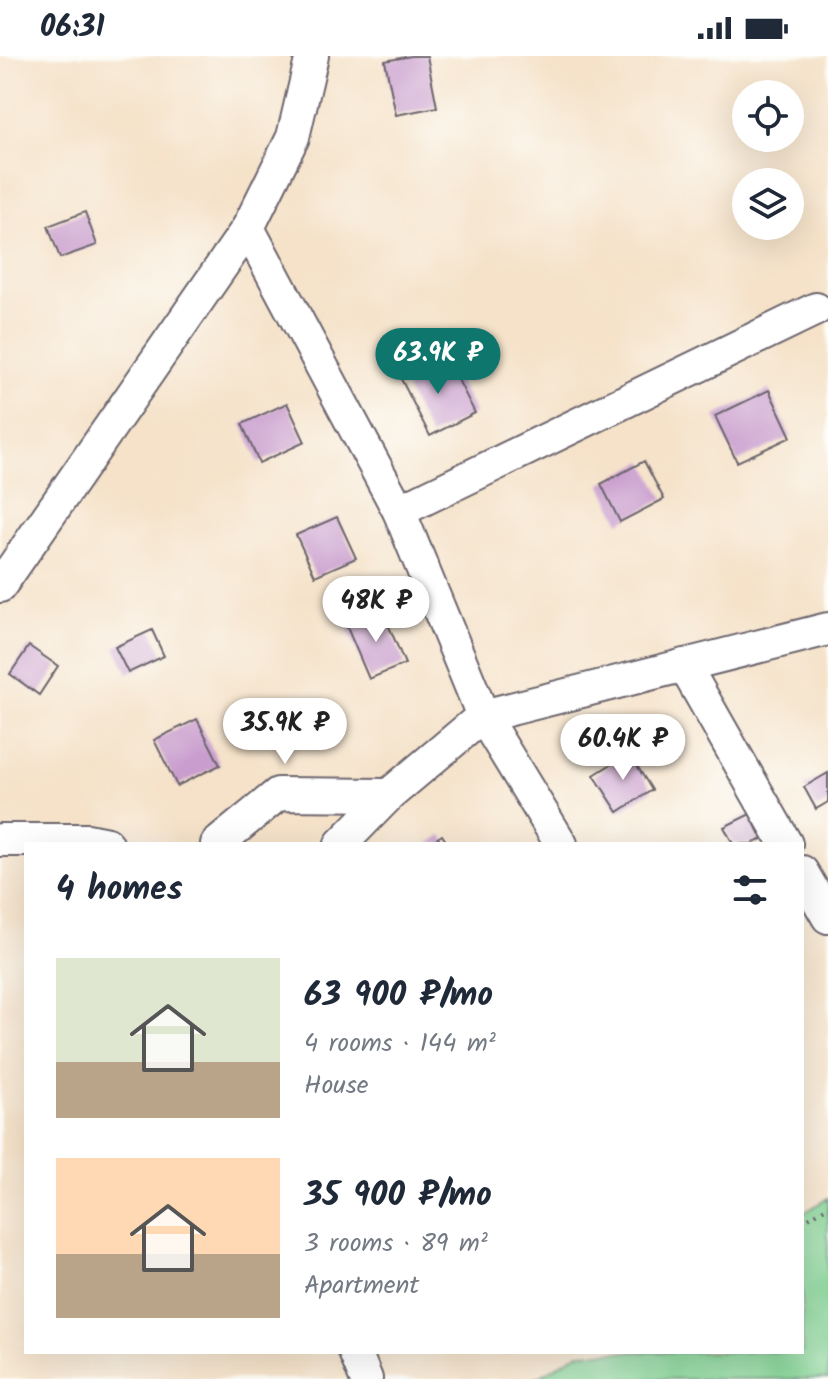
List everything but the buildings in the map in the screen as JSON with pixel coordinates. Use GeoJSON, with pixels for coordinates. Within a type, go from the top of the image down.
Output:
{"type":"FeatureCollection","features":[{"type":"Feature","properties":{"kind":"street"},"geometry":{"type":"LineString","coordinates":[[0,586],[248,228],[293,137],[312,56]]}},
{"type":"Feature","properties":{"kind":"street"},"geometry":{"type":"LineString","coordinates":[[248,228],[399,511],[483,716],[560,842]]}},
{"type":"Feature","properties":{"kind":"street"},"geometry":{"type":"LineString","coordinates":[[399,511],[816,309]]}},
{"type":"Feature","properties":{"kind":"street"},"geometry":{"type":"LineString","coordinates":[[343,842],[389,795],[483,716],[828,629]]}},
{"type":"Feature","properties":{"kind":"street"},"geometry":{"type":"LineString","coordinates":[[684,665],[785,842]]}},
{"type":"Feature","properties":{"kind":"street"},"geometry":{"type":"LineString","coordinates":[[219,842],[278,794],[389,795]]}},
{"type":"Feature","properties":{"kind":"street"},"geometry":{"type":"LineString","coordinates":[[0,840],[97,842]]}},
{"type":"Feature","properties":{"kind":"street"},"geometry":{"type":"LineString","coordinates":[[804,875],[828,917]]}},
{"type":"Feature","properties":{"kind":"street"},"geometry":{"type":"LineString","coordinates":[[356,1354],[366,1379]]}},
{"type":"Feature","properties":{"kind":"path"},"geometry":{"type":"LineString","coordinates":[[804,1221],[828,1206]]}},
{"type":"Feature","properties":{"kind":"green space"},"geometry":{"type":"Polygon","coordinates":[[[828,1198],[828,1379],[536,1379],[577,1354],[804,1354],[804,1213],[828,1198]]]}}]}
